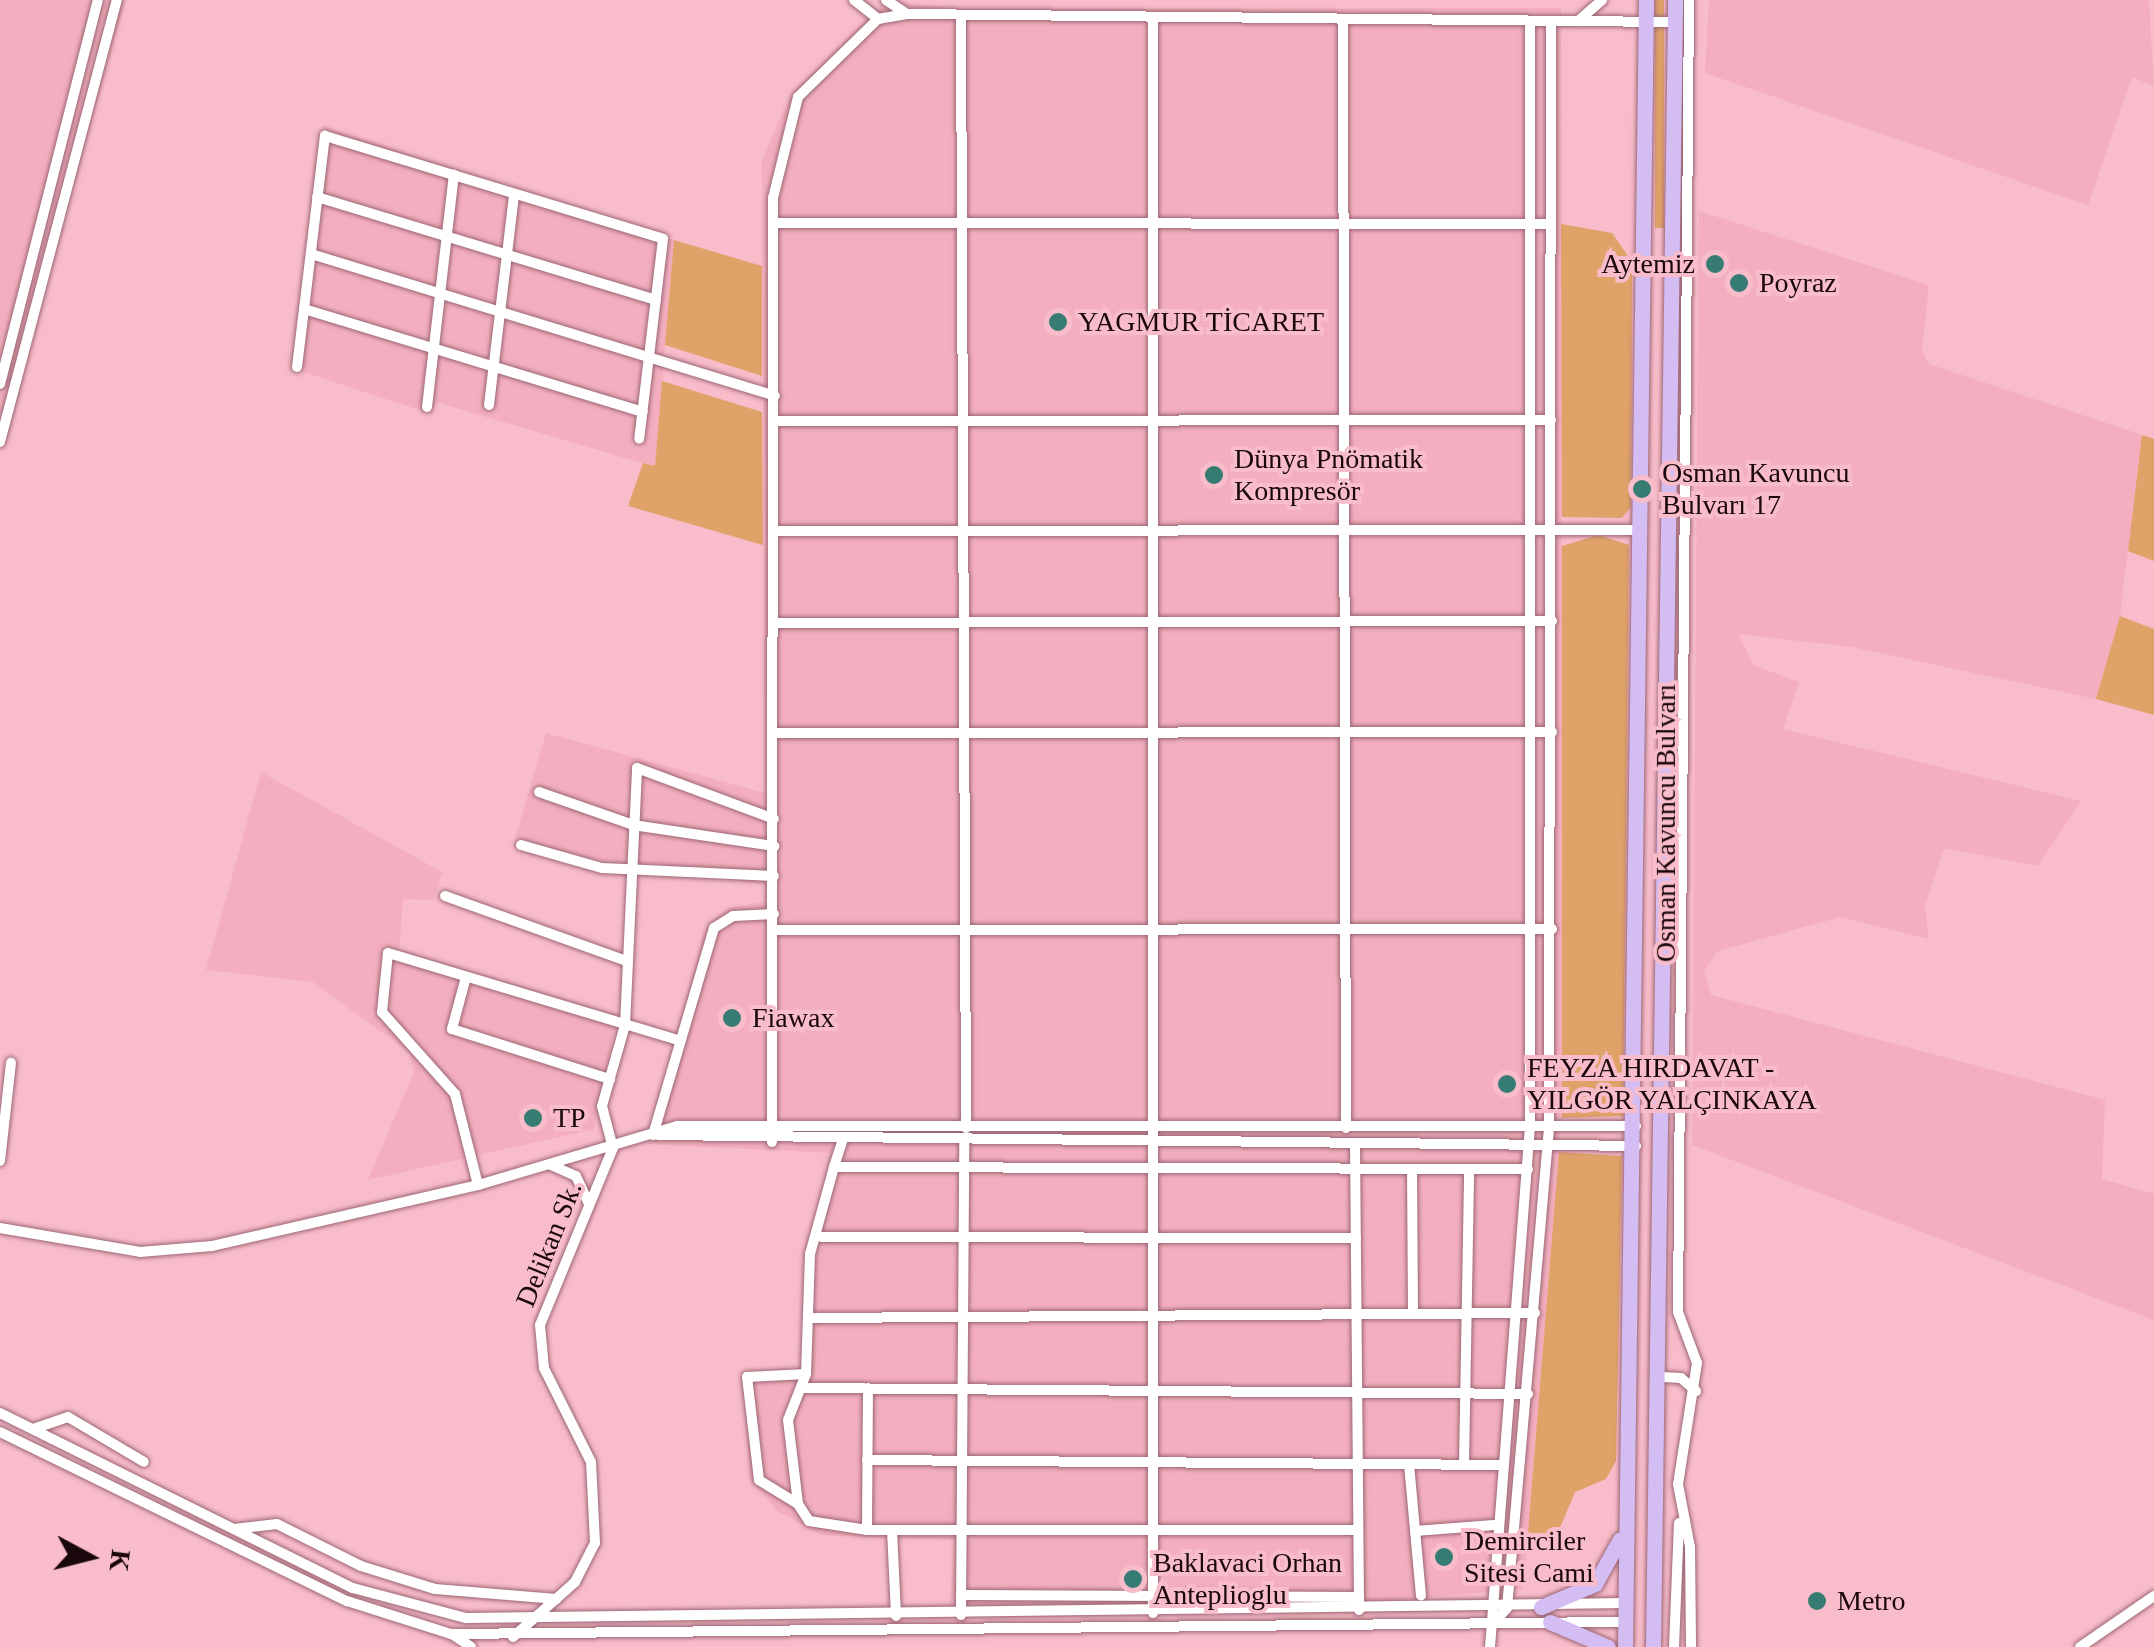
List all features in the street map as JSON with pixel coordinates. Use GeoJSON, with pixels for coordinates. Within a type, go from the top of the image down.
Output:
{"type":"FeatureCollection","features":[{"type":"Feature","properties":{"kind":"highway","name":"Osman Kavuncu Bulvarı"},"geometry":{"type":"LineString","coordinates":[[1624,1647],[1637,1146],[1646,0]]}},
{"type":"Feature","properties":{"kind":"highway","name":"Osman Kavuncu Bulvarı"},"geometry":{"type":"LineString","coordinates":[[1650,1612],[1655,1589],[1662,1377],[1673,841],[1679,98],[1672,22],[1674,0]]}},
{"type":"Feature","properties":{"kind":"highway"},"geometry":{"type":"LineString","coordinates":[[1608,1647],[1546,1614],[1604,1574],[1626,1516]]}},
{"type":"Feature","properties":{"kind":"highway"},"geometry":{"type":"LineString","coordinates":[[1625,1597],[1639,1602],[1655,1589]]}},
{"type":"Feature","properties":{"kind":"highway"},"geometry":{"type":"LineString","coordinates":[[1625,1597],[1650,1612]]}},
{"type":"Feature","properties":{"kind":"highway"},"geometry":{"type":"LineString","coordinates":[[1625,1622],[1650,1612]]}},
{"type":"Feature","properties":{"kind":"highway"},"geometry":{"type":"LineString","coordinates":[[1650,1612],[1654,1640]]}},
{"type":"Feature","properties":{"kind":"street"},"geometry":{"type":"LineString","coordinates":[[0,384],[98,0]]}},
{"type":"Feature","properties":{"kind":"street"},"geometry":{"type":"LineString","coordinates":[[0,442],[117,0]]}},
{"type":"Feature","properties":{"kind":"street"},"geometry":{"type":"LineString","coordinates":[[854,0],[878,19]]}},
{"type":"Feature","properties":{"kind":"street"},"geometry":{"type":"LineString","coordinates":[[886,0],[907,14]]}},
{"type":"Feature","properties":{"kind":"street"},"geometry":{"type":"LineString","coordinates":[[1578,22],[1602,0]]}},
{"type":"Feature","properties":{"kind":"street"},"geometry":{"type":"LineString","coordinates":[[1679,98],[1688,0]]}},
{"type":"Feature","properties":{"kind":"street"},"geometry":{"type":"LineString","coordinates":[[772,1142],[774,223],[790,110],[878,19],[907,14],[961,19],[1672,22]]}},
{"type":"Feature","properties":{"kind":"street"},"geometry":{"type":"LineString","coordinates":[[1343,18],[1346,1128]]}},
{"type":"Feature","properties":{"kind":"street"},"geometry":{"type":"LineString","coordinates":[[961,19],[966,1128]]}},
{"type":"Feature","properties":{"kind":"street"},"geometry":{"type":"LineString","coordinates":[[1153,19],[1154,1613]]}},
{"type":"Feature","properties":{"kind":"street"},"geometry":{"type":"LineString","coordinates":[[1490,1647],[1492,1624],[1486,1609],[1530,1143],[1530,21]]}},
{"type":"Feature","properties":{"kind":"street"},"geometry":{"type":"LineString","coordinates":[[1492,1624],[1507,1608],[1549,1126],[1551,22]]}},
{"type":"Feature","properties":{"kind":"street"},"geometry":{"type":"LineString","coordinates":[[298,367],[324,136],[663,239],[640,439]]}},
{"type":"Feature","properties":{"kind":"street"},"geometry":{"type":"LineString","coordinates":[[426,407],[454,176]]}},
{"type":"Feature","properties":{"kind":"street"},"geometry":{"type":"LineString","coordinates":[[489,405],[514,194]]}},
{"type":"Feature","properties":{"kind":"street"},"geometry":{"type":"LineString","coordinates":[[317,197],[656,300]]}},
{"type":"Feature","properties":{"kind":"street"},"geometry":{"type":"LineString","coordinates":[[774,223],[1551,224]]}},
{"type":"Feature","properties":{"kind":"street"},"geometry":{"type":"LineString","coordinates":[[310,254],[775,396]]}},
{"type":"Feature","properties":{"kind":"street"},"geometry":{"type":"LineString","coordinates":[[304,308],[642,412]]}},
{"type":"Feature","properties":{"kind":"street"},"geometry":{"type":"LineString","coordinates":[[775,422],[1551,420]]}},
{"type":"Feature","properties":{"kind":"street"},"geometry":{"type":"LineString","coordinates":[[774,531],[1642,530]]}},
{"type":"Feature","properties":{"kind":"street"},"geometry":{"type":"LineString","coordinates":[[774,623],[1552,622]]}},
{"type":"Feature","properties":{"kind":"street"},"geometry":{"type":"LineString","coordinates":[[774,733],[1552,732]]}},
{"type":"Feature","properties":{"kind":"street"},"geometry":{"type":"LineString","coordinates":[[613,1148],[602,1106],[624,1025],[637,768],[716,793],[752,818],[774,820]]}},
{"type":"Feature","properties":{"kind":"street"},"geometry":{"type":"LineString","coordinates":[[539,792],[633,824],[774,846]]}},
{"type":"Feature","properties":{"kind":"street"},"geometry":{"type":"LineString","coordinates":[[1673,841],[1678,1312],[1697,1362],[1696,1392],[1679,1458],[1691,1647]]}},
{"type":"Feature","properties":{"kind":"street"},"geometry":{"type":"LineString","coordinates":[[521,846],[602,868],[632,865],[774,876]]}},
{"type":"Feature","properties":{"kind":"street"},"geometry":{"type":"LineString","coordinates":[[445,896],[627,961]]}},
{"type":"Feature","properties":{"kind":"street"},"geometry":{"type":"LineString","coordinates":[[653,1135],[678,1040],[718,924],[774,914]]}},
{"type":"Feature","properties":{"kind":"street"},"geometry":{"type":"LineString","coordinates":[[774,930],[1552,929]]}},
{"type":"Feature","properties":{"kind":"street"},"geometry":{"type":"LineString","coordinates":[[478,1185],[455,1094],[388,1025],[380,1002],[388,953],[678,1040]]}},
{"type":"Feature","properties":{"kind":"street"},"geometry":{"type":"LineString","coordinates":[[466,977],[452,1029],[610,1079]]}},
{"type":"Feature","properties":{"kind":"street"},"geometry":{"type":"LineString","coordinates":[[0,1161],[11,1063]]}},
{"type":"Feature","properties":{"kind":"street"},"geometry":{"type":"LineString","coordinates":[[0,1228],[166,1252],[478,1185],[653,1135],[772,1127],[1637,1126]]}},
{"type":"Feature","properties":{"kind":"street"},"geometry":{"type":"LineString","coordinates":[[653,1135],[772,1142],[1637,1146]]}},
{"type":"Feature","properties":{"kind":"street"},"geometry":{"type":"LineString","coordinates":[[798,1504],[788,1420],[806,1374],[810,1254],[822,1237],[842,1142]]}},
{"type":"Feature","properties":{"kind":"street"},"geometry":{"type":"LineString","coordinates":[[1355,1142],[1359,1610]]}},
{"type":"Feature","properties":{"kind":"street"},"geometry":{"type":"LineString","coordinates":[[961,1615],[964,1143]]}},
{"type":"Feature","properties":{"kind":"street","name":"Delikan Sk."},"geometry":{"type":"LineString","coordinates":[[513,1637],[528,1619],[558,1599],[591,1557],[597,1502],[582,1431],[544,1368],[540,1326],[613,1148]]}},
{"type":"Feature","properties":{"kind":"street"},"geometry":{"type":"LineString","coordinates":[[551,1165],[576,1176],[588,1203]]}},
{"type":"Feature","properties":{"kind":"street"},"geometry":{"type":"LineString","coordinates":[[834,1167],[1528,1169]]}},
{"type":"Feature","properties":{"kind":"street"},"geometry":{"type":"LineString","coordinates":[[1412,1169],[1413,1313]]}},
{"type":"Feature","properties":{"kind":"street"},"geometry":{"type":"LineString","coordinates":[[1464,1464],[1469,1169]]}},
{"type":"Feature","properties":{"kind":"street"},"geometry":{"type":"LineString","coordinates":[[822,1237],[1356,1238]]}},
{"type":"Feature","properties":{"kind":"street"},"geometry":{"type":"LineString","coordinates":[[809,1318],[1534,1313]]}},
{"type":"Feature","properties":{"kind":"street"},"geometry":{"type":"LineString","coordinates":[[1681,1378],[1697,1362]]}},
{"type":"Feature","properties":{"kind":"street"},"geometry":{"type":"LineString","coordinates":[[806,1374],[747,1377],[759,1480],[798,1504],[814,1524],[867,1530],[1358,1530]]}},
{"type":"Feature","properties":{"kind":"street"},"geometry":{"type":"LineString","coordinates":[[1662,1377],[1681,1378],[1696,1392]]}},
{"type":"Feature","properties":{"kind":"street"},"geometry":{"type":"LineString","coordinates":[[803,1388],[1528,1394]]}},
{"type":"Feature","properties":{"kind":"street"},"geometry":{"type":"LineString","coordinates":[[867,1530],[868,1388]]}},
{"type":"Feature","properties":{"kind":"street"},"geometry":{"type":"LineString","coordinates":[[0,1413],[234,1529],[422,1611],[528,1619],[1507,1608],[1625,1622]]}},
{"type":"Feature","properties":{"kind":"street"},"geometry":{"type":"LineString","coordinates":[[32,1429],[68,1417],[144,1462]]}},
{"type":"Feature","properties":{"kind":"street"},"geometry":{"type":"LineString","coordinates":[[0,1432],[347,1601],[451,1634],[818,1642],[1492,1624],[1625,1597]]}},
{"type":"Feature","properties":{"kind":"street"},"geometry":{"type":"LineString","coordinates":[[867,1460],[1500,1465]]}},
{"type":"Feature","properties":{"kind":"street"},"geometry":{"type":"LineString","coordinates":[[1409,1464],[1421,1595]]}},
{"type":"Feature","properties":{"kind":"street"},"geometry":{"type":"LineString","coordinates":[[1674,1647],[1680,1510]]}},
{"type":"Feature","properties":{"kind":"street"},"geometry":{"type":"LineString","coordinates":[[234,1529],[277,1524],[361,1566],[435,1589],[558,1599]]}},
{"type":"Feature","properties":{"kind":"street"},"geometry":{"type":"LineString","coordinates":[[1415,1531],[1494,1525]]}},
{"type":"Feature","properties":{"kind":"street"},"geometry":{"type":"LineString","coordinates":[[892,1530],[896,1616]]}},
{"type":"Feature","properties":{"kind":"street"},"geometry":{"type":"LineString","coordinates":[[961,1596],[1359,1597]]}},
{"type":"Feature","properties":{"kind":"street"},"geometry":{"type":"LineString","coordinates":[[2080,1647],[2154,1596]]}},
{"type":"Feature","properties":{"kind":"street"},"geometry":{"type":"LineString","coordinates":[[451,1634],[471,1647]]}},
{"type":"Feature","properties":{"kind":"shaded area"},"geometry":{"type":"Polygon","coordinates":[[[0,0],[126,0],[0,440],[0,0]]]}},
{"type":"Feature","properties":{"kind":"shaded area"},"geometry":{"type":"Polygon","coordinates":[[[886,0],[955,9],[1561,8],[1562,1118],[1523,1589],[1355,1603],[950,1606],[954,1540],[821,1535],[777,1511],[749,1478],[746,1374],[800,1368],[832,1153],[648,1144],[705,929],[727,908],[765,902],[765,885],[513,846],[546,733],[765,793],[762,160],[790,95],[886,0]]]}},
{"type":"Feature","properties":{"kind":"shaded area"},"geometry":{"type":"Polygon","coordinates":[[[1655,0],[1664,0],[1664,228],[1655,228],[1655,0]]]}},
{"type":"Feature","properties":{"kind":"shaded area"},"geometry":{"type":"Polygon","coordinates":[[[1709,0],[2149,0],[2154,86],[2132,77],[2088,205],[1705,73],[1709,0]]]}},
{"type":"Feature","properties":{"kind":"shaded area"},"geometry":{"type":"Polygon","coordinates":[[[323,126],[674,240],[655,467],[436,402],[432,414],[291,368],[323,126]]]}},
{"type":"Feature","properties":{"kind":"shaded area"},"geometry":{"type":"Polygon","coordinates":[[[1699,211],[1929,285],[1922,351],[1929,364],[2142,435],[2120,616],[2096,699],[1852,647],[1739,634],[1753,665],[1799,682],[1783,729],[2081,801],[2038,866],[1944,848],[1925,907],[1929,939],[1840,917],[1718,951],[1704,971],[1711,995],[2105,1100],[2102,1179],[2154,1194],[2154,1320],[1692,1145],[1699,211]]]}},
{"type":"Feature","properties":{"kind":"shaded area"},"geometry":{"type":"Polygon","coordinates":[[[1561,224],[1612,233],[1632,262],[1631,507],[1622,518],[1562,517],[1561,224]]]}},
{"type":"Feature","properties":{"kind":"shaded area"},"geometry":{"type":"Polygon","coordinates":[[[674,240],[762,266],[762,376],[665,345],[674,240]]]}},
{"type":"Feature","properties":{"kind":"shaded area"},"geometry":{"type":"Polygon","coordinates":[[[662,381],[762,412],[763,545],[628,506],[643,463],[655,466],[662,381]]]}},
{"type":"Feature","properties":{"kind":"shaded area"},"geometry":{"type":"Polygon","coordinates":[[[2142,435],[2154,439],[2154,561],[2128,551],[2142,435]]]}},
{"type":"Feature","properties":{"kind":"shaded area"},"geometry":{"type":"Polygon","coordinates":[[[1598,535],[1629,545],[1623,1116],[1562,1118],[1562,546],[1598,535]]]}},
{"type":"Feature","properties":{"kind":"shaded area"},"geometry":{"type":"Polygon","coordinates":[[[2120,616],[2154,629],[2154,715],[2096,699],[2120,616]]]}},
{"type":"Feature","properties":{"kind":"shaded area"},"geometry":{"type":"Polygon","coordinates":[[[261,772],[442,872],[434,900],[403,899],[399,950],[617,1015],[594,1129],[368,1180],[414,1072],[409,1052],[313,982],[206,970],[261,772]]]}},
{"type":"Feature","properties":{"kind":"shaded area"},"geometry":{"type":"Polygon","coordinates":[[[1559,1152],[1622,1156],[1616,1461],[1606,1479],[1575,1492],[1555,1540],[1528,1532],[1559,1152]]]}},
{"type":"Feature","properties":{"kind":"place","name":"Aytemiz"},"geometry":{"type":"Point","coordinates":[1715,264]}},
{"type":"Feature","properties":{"kind":"place","name":"Poyraz"},"geometry":{"type":"Point","coordinates":[1739,283]}},
{"type":"Feature","properties":{"kind":"place","name":"YAGMUR TİCARET"},"geometry":{"type":"Point","coordinates":[1058,322]}},
{"type":"Feature","properties":{"kind":"place","name":"Dünya Pnömatik Kompresör"},"geometry":{"type":"Point","coordinates":[1214,475]}},
{"type":"Feature","properties":{"kind":"place","name":"Osman Kavuncu Bulvarı 17"},"geometry":{"type":"Point","coordinates":[1642,489]}},
{"type":"Feature","properties":{"kind":"place","name":"Fiawax"},"geometry":{"type":"Point","coordinates":[732,1018]}},
{"type":"Feature","properties":{"kind":"place","name":"FEYZA HIRDAVAT - YILGÖR YALÇINKAYA"},"geometry":{"type":"Point","coordinates":[1507,1084]}},
{"type":"Feature","properties":{"kind":"place","name":"TP"},"geometry":{"type":"Point","coordinates":[533,1118]}},
{"type":"Feature","properties":{"kind":"place","name":"Demirciler Sitesi Cami"},"geometry":{"type":"Point","coordinates":[1444,1557]}},
{"type":"Feature","properties":{"kind":"place","name":"Baklavaci Orhan Anteplioglu"},"geometry":{"type":"Point","coordinates":[1133,1579]}},
{"type":"Feature","properties":{"kind":"place","name":"Metro"},"geometry":{"type":"Point","coordinates":[1817,1601]}}]}
